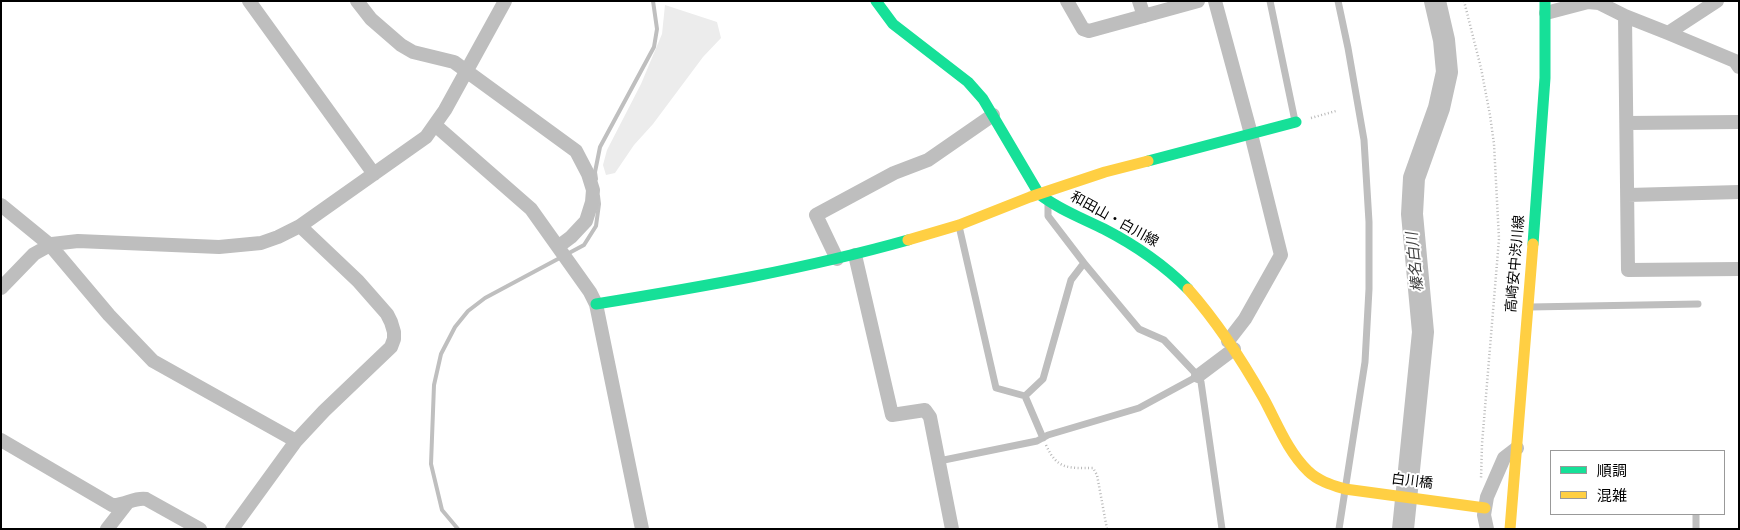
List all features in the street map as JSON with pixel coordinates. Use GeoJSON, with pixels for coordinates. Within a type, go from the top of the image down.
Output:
{"type":"FeatureCollection","features":[{"type":"Feature","properties":{"kind":"street"},"geometry":{"type":"LineString","coordinates":[[249,1],[374,174]]}},
{"type":"Feature","properties":{"kind":"street"},"geometry":{"type":"LineString","coordinates":[[357,1],[371,19],[401,45],[413,52],[454,62],[576,151],[583,163],[593,190],[590,213],[586,221],[562,251]]}},
{"type":"Feature","properties":{"kind":"street"},"geometry":{"type":"LineString","coordinates":[[1,288],[34,254],[50,245],[78,241],[219,247],[261,243],[300,226],[426,137],[467,71],[505,1]]}},
{"type":"Feature","properties":{"kind":"street","name":"和田山・白川線"},"geometry":{"type":"LineString","coordinates":[[876,1],[893,24],[968,82],[983,99],[1039,194],[1048,201],[1129,242],[1165,266],[1189,290],[1231,345],[1291,449],[1302,464],[1309,472],[1324,482],[1348,489]]}},
{"type":"Feature","properties":{"kind":"street"},"geometry":{"type":"LineString","coordinates":[[1067,1],[1085,31],[1198,1]]}},
{"type":"Feature","properties":{"kind":"street"},"geometry":{"type":"LineString","coordinates":[[1139,1],[1144,16]]}},
{"type":"Feature","properties":{"kind":"street"},"geometry":{"type":"LineString","coordinates":[[1198,376],[1231,345],[1281,255],[1215,1]]}},
{"type":"Feature","properties":{"kind":"street"},"geometry":{"type":"LineString","coordinates":[[1668,33],[1716,1]]}},
{"type":"Feature","properties":{"kind":"street"},"geometry":{"type":"LineString","coordinates":[[1545,7],[1588,2],[1599,3],[1625,16],[1735,61],[1739,67]]}},
{"type":"Feature","properties":{"kind":"street","name":"高崎安中渋川線"},"geometry":{"type":"LineString","coordinates":[[1510,529],[1538,188],[1545,78],[1545,7]]}},
{"type":"Feature","properties":{"kind":"street"},"geometry":{"type":"LineString","coordinates":[[1625,16],[1628,270],[1739,269]]}},
{"type":"Feature","properties":{"kind":"street"},"geometry":{"type":"LineString","coordinates":[[837,259],[816,215],[894,173],[928,160],[993,115]]}},
{"type":"Feature","properties":{"kind":"street"},"geometry":{"type":"LineString","coordinates":[[596,304],[804,268],[959,225],[1039,194],[1105,172],[1296,122]]}},
{"type":"Feature","properties":{"kind":"street"},"geometry":{"type":"LineString","coordinates":[[1627,123],[1739,122]]}},
{"type":"Feature","properties":{"kind":"street"},"geometry":{"type":"LineString","coordinates":[[435,125],[532,209],[590,292],[596,304],[642,529]]}},
{"type":"Feature","properties":{"kind":"street"},"geometry":{"type":"LineString","coordinates":[[1628,195],[1739,192]]}},
{"type":"Feature","properties":{"kind":"street"},"geometry":{"type":"LineString","coordinates":[[1,205],[50,245],[109,315],[153,361],[296,441]]}},
{"type":"Feature","properties":{"kind":"street"},"geometry":{"type":"LineString","coordinates":[[232,529],[296,441],[324,411],[391,347],[394,339],[391,322],[386,314],[358,281],[300,226]]}},
{"type":"Feature","properties":{"kind":"street"},"geometry":{"type":"LineString","coordinates":[[855,254],[892,415],[925,410],[930,417],[952,529]]}},
{"type":"Feature","properties":{"kind":"street"},"geometry":{"type":"LineString","coordinates":[[1,440],[112,505],[119,506],[140,498],[200,529]]}},
{"type":"Feature","properties":{"kind":"street"},"geometry":{"type":"LineString","coordinates":[[1487,529],[1484,515],[1486,502],[1504,458],[1517,448]]}},
{"type":"Feature","properties":{"kind":"street","name":"白川橋"},"geometry":{"type":"LineString","coordinates":[[1348,489],[1470,505],[1486,502]]}},
{"type":"Feature","properties":{"kind":"street"},"geometry":{"type":"LineString","coordinates":[[107,529],[128,502]]}},
{"type":"Feature","properties":{"kind":"lane"},"geometry":{"type":"LineString","coordinates":[[1270,1],[1296,122]]}},
{"type":"Feature","properties":{"kind":"lane"},"geometry":{"type":"LineString","coordinates":[[1338,1],[1364,140],[1369,222],[1369,289],[1365,362],[1348,489],[1339,529]]}},
{"type":"Feature","properties":{"kind":"lane"},"geometry":{"type":"LineString","coordinates":[[1048,201],[1048,216],[1084,263],[1139,328],[1164,340],[1202,382],[1222,529]]}},
{"type":"Feature","properties":{"kind":"lane"},"geometry":{"type":"LineString","coordinates":[[959,225],[996,388],[1025,396]]}},
{"type":"Feature","properties":{"kind":"lane"},"geometry":{"type":"LineString","coordinates":[[1025,396],[1043,379],[1071,280],[1084,263]]}},
{"type":"Feature","properties":{"kind":"lane"},"geometry":{"type":"LineString","coordinates":[[1527,307],[1698,304]]}},
{"type":"Feature","properties":{"kind":"lane"},"geometry":{"type":"LineString","coordinates":[[939,461],[1037,441],[1048,435],[1139,408],[1198,376]]}},
{"type":"Feature","properties":{"kind":"lane"},"geometry":{"type":"LineString","coordinates":[[1025,396],[1043,438]]}},
{"type":"Feature","properties":{"kind":"lane"},"geometry":{"type":"LineString","coordinates":[[1696,515],[1696,529]]}},
{"type":"Feature","properties":{"kind":"path"},"geometry":{"type":"LineString","coordinates":[[1464,1],[1481,68],[1490,115],[1494,144],[1499,239],[1482,444],[1481,477],[1486,502]]}},
{"type":"Feature","properties":{"kind":"path"},"geometry":{"type":"LineString","coordinates":[[1296,122],[1336,111]]}},
{"type":"Feature","properties":{"kind":"path"},"geometry":{"type":"LineString","coordinates":[[1043,438],[1056,462],[1063,467],[1093,468],[1097,475],[1107,529]]}},
{"type":"Feature","properties":{"kind":"shaded area"},"geometry":{"type":"Polygon","coordinates":[[[665,5],[717,22],[721,38],[703,57],[653,124],[634,145],[615,173],[606,175],[603,165],[607,150],[641,84],[662,34],[665,5]]]}},
{"type":"Feature","properties":{"kind":"waterway"},"geometry":{"type":"LineString","coordinates":[[596,179],[595,172],[600,147],[654,47],[657,29],[653,1]]}},
{"type":"Feature","properties":{"kind":"waterway","name":"榛名白川"},"geometry":{"type":"LineString","coordinates":[[1403,529],[1423,332],[1412,214],[1414,178],[1439,108],[1447,72],[1444,40],[1435,1]]}},
{"type":"Feature","properties":{"kind":"waterway"},"geometry":{"type":"LineString","coordinates":[[458,529],[442,510],[431,464],[434,385],[441,354],[455,327],[468,311],[485,298],[584,245],[596,226],[599,204],[598,196]]}},
{"type":"Feature","properties":{"kind":"traffic: fast"},"geometry":{"type":"LineString","coordinates":[[876,1],[893,24],[968,82],[983,99],[1039,194],[1062,209],[1138,248],[1169,271],[1188,289]]}},
{"type":"Feature","properties":{"kind":"traffic: fast"},"geometry":{"type":"LineString","coordinates":[[1533,244],[1545,78],[1545,1]]}},
{"type":"Feature","properties":{"kind":"traffic: fast"},"geometry":{"type":"LineString","coordinates":[[1148,161],[1296,122]]}},
{"type":"Feature","properties":{"kind":"traffic: fast"},"geometry":{"type":"LineString","coordinates":[[596,304],[792,269],[908,240]]}},
{"type":"Feature","properties":{"kind":"traffic: slow"},"geometry":{"type":"LineString","coordinates":[[908,240],[959,225],[1030,197],[1105,172],[1148,161]]}},
{"type":"Feature","properties":{"kind":"traffic: slow"},"geometry":{"type":"LineString","coordinates":[[1510,529],[1533,244]]}},
{"type":"Feature","properties":{"kind":"traffic: slow"},"geometry":{"type":"LineString","coordinates":[[1188,289],[1229,342],[1295,455],[1316,477],[1345,489],[1485,508]]}}]}
